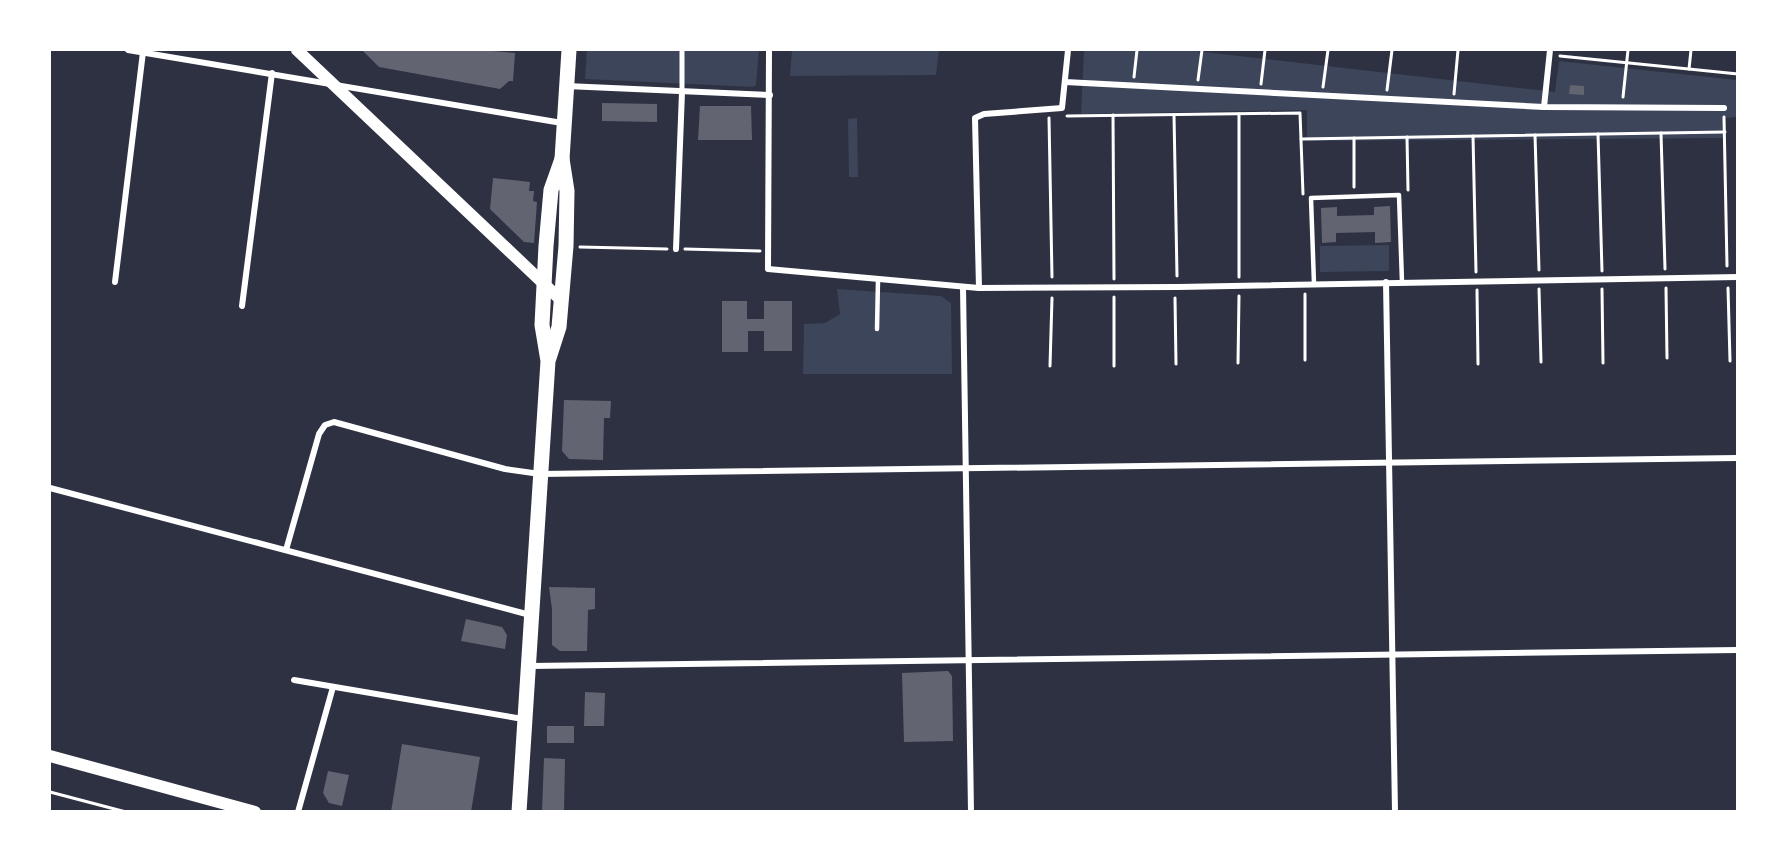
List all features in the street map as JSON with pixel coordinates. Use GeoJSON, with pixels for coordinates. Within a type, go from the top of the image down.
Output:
{"type":"FeatureCollection","features":[{"type":"Feature","properties":{"kind":"main road"},"geometry":{"type":"LineString","coordinates":[[297,50],[562,301]]}},
{"type":"Feature","properties":{"kind":"main road"},"geometry":{"type":"LineString","coordinates":[[548,361],[559,327],[566,246],[567,191],[562,159],[568,50]]}},
{"type":"Feature","properties":{"kind":"main road"},"geometry":{"type":"LineString","coordinates":[[519,812],[548,361],[542,326],[543,282],[551,190],[562,159]]}},
{"type":"Feature","properties":{"kind":"main road"},"geometry":{"type":"LineString","coordinates":[[50,756],[255,812]]}},
{"type":"Feature","properties":{"kind":"street"},"geometry":{"type":"LineString","coordinates":[[128,50],[564,123]]}},
{"type":"Feature","properties":{"kind":"street"},"geometry":{"type":"LineString","coordinates":[[676,249],[682,50]]}},
{"type":"Feature","properties":{"kind":"street"},"geometry":{"type":"LineString","coordinates":[[769,50],[768,269],[979,288],[1176,287],[1737,277]]}},
{"type":"Feature","properties":{"kind":"street"},"geometry":{"type":"LineString","coordinates":[[979,288],[975,118],[984,114],[1062,108],[1068,50]]}},
{"type":"Feature","properties":{"kind":"street"},"geometry":{"type":"LineString","coordinates":[[115,282],[143,52]]}},
{"type":"Feature","properties":{"kind":"street"},"geometry":{"type":"LineString","coordinates":[[1544,107],[1550,52]]}},
{"type":"Feature","properties":{"kind":"street"},"geometry":{"type":"LineString","coordinates":[[242,306],[272,73]]}},
{"type":"Feature","properties":{"kind":"street"},"geometry":{"type":"LineString","coordinates":[[1065,82],[1544,107],[1724,108]]}},
{"type":"Feature","properties":{"kind":"street"},"geometry":{"type":"LineString","coordinates":[[566,86],[770,95]]}},
{"type":"Feature","properties":{"kind":"street"},"geometry":{"type":"LineString","coordinates":[[1386,282],[1395,812]]}},
{"type":"Feature","properties":{"kind":"street"},"geometry":{"type":"LineString","coordinates":[[963,287],[971,812]]}},
{"type":"Feature","properties":{"kind":"street"},"geometry":{"type":"LineString","coordinates":[[286,550],[319,434],[321,429],[329,423],[339,423],[506,469],[540,474],[1737,458]]}},
{"type":"Feature","properties":{"kind":"street"},"geometry":{"type":"LineString","coordinates":[[50,488],[531,615]]}},
{"type":"Feature","properties":{"kind":"street"},"geometry":{"type":"LineString","coordinates":[[527,666],[1737,650]]}},
{"type":"Feature","properties":{"kind":"street"},"geometry":{"type":"LineString","coordinates":[[294,680],[524,720]]}},
{"type":"Feature","properties":{"kind":"street"},"geometry":{"type":"LineString","coordinates":[[298,812],[333,687]]}},
{"type":"Feature","properties":{"kind":"lane"},"geometry":{"type":"LineString","coordinates":[[1314,284],[1311,198],[1399,195],[1402,282]]}},
{"type":"Feature","properties":{"kind":"lane"},"geometry":{"type":"LineString","coordinates":[[877,329],[878,280]]}},
{"type":"Feature","properties":{"kind":"path"},"geometry":{"type":"LineString","coordinates":[[1133,85],[1137,50]]}},
{"type":"Feature","properties":{"kind":"path"},"geometry":{"type":"LineString","coordinates":[[1197,88],[1202,50]]}},
{"type":"Feature","properties":{"kind":"path"},"geometry":{"type":"LineString","coordinates":[[1260,91],[1265,50]]}},
{"type":"Feature","properties":{"kind":"path"},"geometry":{"type":"LineString","coordinates":[[1322,95],[1328,50]]}},
{"type":"Feature","properties":{"kind":"path"},"geometry":{"type":"LineString","coordinates":[[1386,98],[1392,50]]}},
{"type":"Feature","properties":{"kind":"path"},"geometry":{"type":"LineString","coordinates":[[1453,102],[1458,50]]}},
{"type":"Feature","properties":{"kind":"path"},"geometry":{"type":"LineString","coordinates":[[1621,108],[1628,50]]}},
{"type":"Feature","properties":{"kind":"path"},"geometry":{"type":"LineString","coordinates":[[1689,69],[1691,50]]}},
{"type":"Feature","properties":{"kind":"path"},"geometry":{"type":"LineString","coordinates":[[1550,52],[1626,63],[1737,74]]}},
{"type":"Feature","properties":{"kind":"path"},"geometry":{"type":"LineString","coordinates":[[1724,108],[1730,361]]}},
{"type":"Feature","properties":{"kind":"path"},"geometry":{"type":"LineString","coordinates":[[1050,366],[1052,288],[1049,116],[1300,113]]}},
{"type":"Feature","properties":{"kind":"path"},"geometry":{"type":"LineString","coordinates":[[1238,363],[1239,114]]}},
{"type":"Feature","properties":{"kind":"path"},"geometry":{"type":"LineString","coordinates":[[1113,115],[1114,366]]}},
{"type":"Feature","properties":{"kind":"path"},"geometry":{"type":"LineString","coordinates":[[1174,115],[1176,364]]}},
{"type":"Feature","properties":{"kind":"path"},"geometry":{"type":"LineString","coordinates":[[1661,132],[1667,358]]}},
{"type":"Feature","properties":{"kind":"path"},"geometry":{"type":"LineString","coordinates":[[1301,139],[1725,132]]}},
{"type":"Feature","properties":{"kind":"path"},"geometry":{"type":"LineString","coordinates":[[1598,134],[1603,363]]}},
{"type":"Feature","properties":{"kind":"path"},"geometry":{"type":"LineString","coordinates":[[1535,135],[1541,362]]}},
{"type":"Feature","properties":{"kind":"path"},"geometry":{"type":"LineString","coordinates":[[1473,136],[1478,363]]}},
{"type":"Feature","properties":{"kind":"path"},"geometry":{"type":"LineString","coordinates":[[1354,138],[1355,197]]}},
{"type":"Feature","properties":{"kind":"path"},"geometry":{"type":"LineString","coordinates":[[566,246],[768,252]]}},
{"type":"Feature","properties":{"kind":"path"},"geometry":{"type":"LineString","coordinates":[[50,792],[126,812]]}},
{"type":"Feature","properties":{"kind":"shaded area"},"geometry":{"type":"Polygon","coordinates":[[[587,50],[759,50],[756,85],[753,87],[585,79],[587,50]]]}},
{"type":"Feature","properties":{"kind":"shaded area"},"geometry":{"type":"Polygon","coordinates":[[[792,50],[939,50],[936,75],[790,76],[792,50]]]}},
{"type":"Feature","properties":{"kind":"shaded area"},"geometry":{"type":"Polygon","coordinates":[[[1084,50],[1187,50],[1555,92],[1559,61],[1737,80],[1737,117],[1725,118],[1726,138],[1307,141],[1307,110],[1081,114],[1084,50]]]}},
{"type":"Feature","properties":{"kind":"shaded area"},"geometry":{"type":"Polygon","coordinates":[[[857,118],[858,177],[849,177],[848,119],[857,118]]]}},
{"type":"Feature","properties":{"kind":"shaded area"},"geometry":{"type":"Polygon","coordinates":[[[1389,245],[1389,271],[1320,272],[1320,246],[1389,245]]]}},
{"type":"Feature","properties":{"kind":"shaded area"},"geometry":{"type":"Polygon","coordinates":[[[837,289],[941,296],[951,303],[952,374],[803,374],[804,324],[825,323],[840,314],[837,289]]]}},
{"type":"Feature","properties":{"kind":"building"},"geometry":{"type":"Polygon","coordinates":[[[362,50],[481,50],[515,53],[513,81],[509,81],[500,89],[379,67],[362,50]]]}},
{"type":"Feature","properties":{"kind":"building"},"geometry":{"type":"Polygon","coordinates":[[[1570,85],[1584,86],[1584,95],[1569,94],[1570,85]]]}},
{"type":"Feature","properties":{"kind":"building"},"geometry":{"type":"Polygon","coordinates":[[[602,103],[657,104],[657,122],[602,121],[602,103]]]}},
{"type":"Feature","properties":{"kind":"building"},"geometry":{"type":"Polygon","coordinates":[[[700,106],[751,106],[752,140],[698,140],[700,106]]]}},
{"type":"Feature","properties":{"kind":"building"},"geometry":{"type":"Polygon","coordinates":[[[493,178],[530,182],[529,191],[534,191],[533,201],[537,202],[534,243],[524,242],[490,209],[493,178]]]}},
{"type":"Feature","properties":{"kind":"building"},"geometry":{"type":"Polygon","coordinates":[[[1390,206],[1391,242],[1375,243],[1375,232],[1336,233],[1336,242],[1322,243],[1321,208],[1337,207],[1337,216],[1374,215],[1374,207],[1390,206]]]}},
{"type":"Feature","properties":{"kind":"building"},"geometry":{"type":"Polygon","coordinates":[[[722,301],[747,301],[747,319],[764,319],[764,301],[792,301],[792,351],[764,351],[764,331],[748,331],[748,352],[722,352],[722,301]]]}},
{"type":"Feature","properties":{"kind":"building"},"geometry":{"type":"Polygon","coordinates":[[[564,400],[611,401],[610,418],[604,418],[603,460],[569,459],[562,451],[564,400]]]}},
{"type":"Feature","properties":{"kind":"building"},"geometry":{"type":"Polygon","coordinates":[[[549,587],[595,588],[595,609],[588,610],[587,651],[560,651],[552,645],[552,609],[549,587]]]}},
{"type":"Feature","properties":{"kind":"building"},"geometry":{"type":"Polygon","coordinates":[[[466,619],[502,627],[507,635],[505,649],[461,641],[466,619]]]}},
{"type":"Feature","properties":{"kind":"building"},"geometry":{"type":"Polygon","coordinates":[[[948,671],[952,676],[953,741],[904,742],[902,673],[948,671]]]}},
{"type":"Feature","properties":{"kind":"building"},"geometry":{"type":"Polygon","coordinates":[[[585,692],[605,693],[604,726],[584,726],[585,692]]]}},
{"type":"Feature","properties":{"kind":"building"},"geometry":{"type":"Polygon","coordinates":[[[547,726],[574,726],[574,743],[547,743],[547,726]]]}},
{"type":"Feature","properties":{"kind":"building"},"geometry":{"type":"Polygon","coordinates":[[[402,744],[480,757],[471,812],[391,812],[402,744]]]}},
{"type":"Feature","properties":{"kind":"building"},"geometry":{"type":"Polygon","coordinates":[[[544,758],[565,759],[564,812],[542,812],[544,758]]]}},
{"type":"Feature","properties":{"kind":"building"},"geometry":{"type":"Polygon","coordinates":[[[328,771],[349,775],[342,806],[329,803],[323,793],[328,771]]]}}]}
